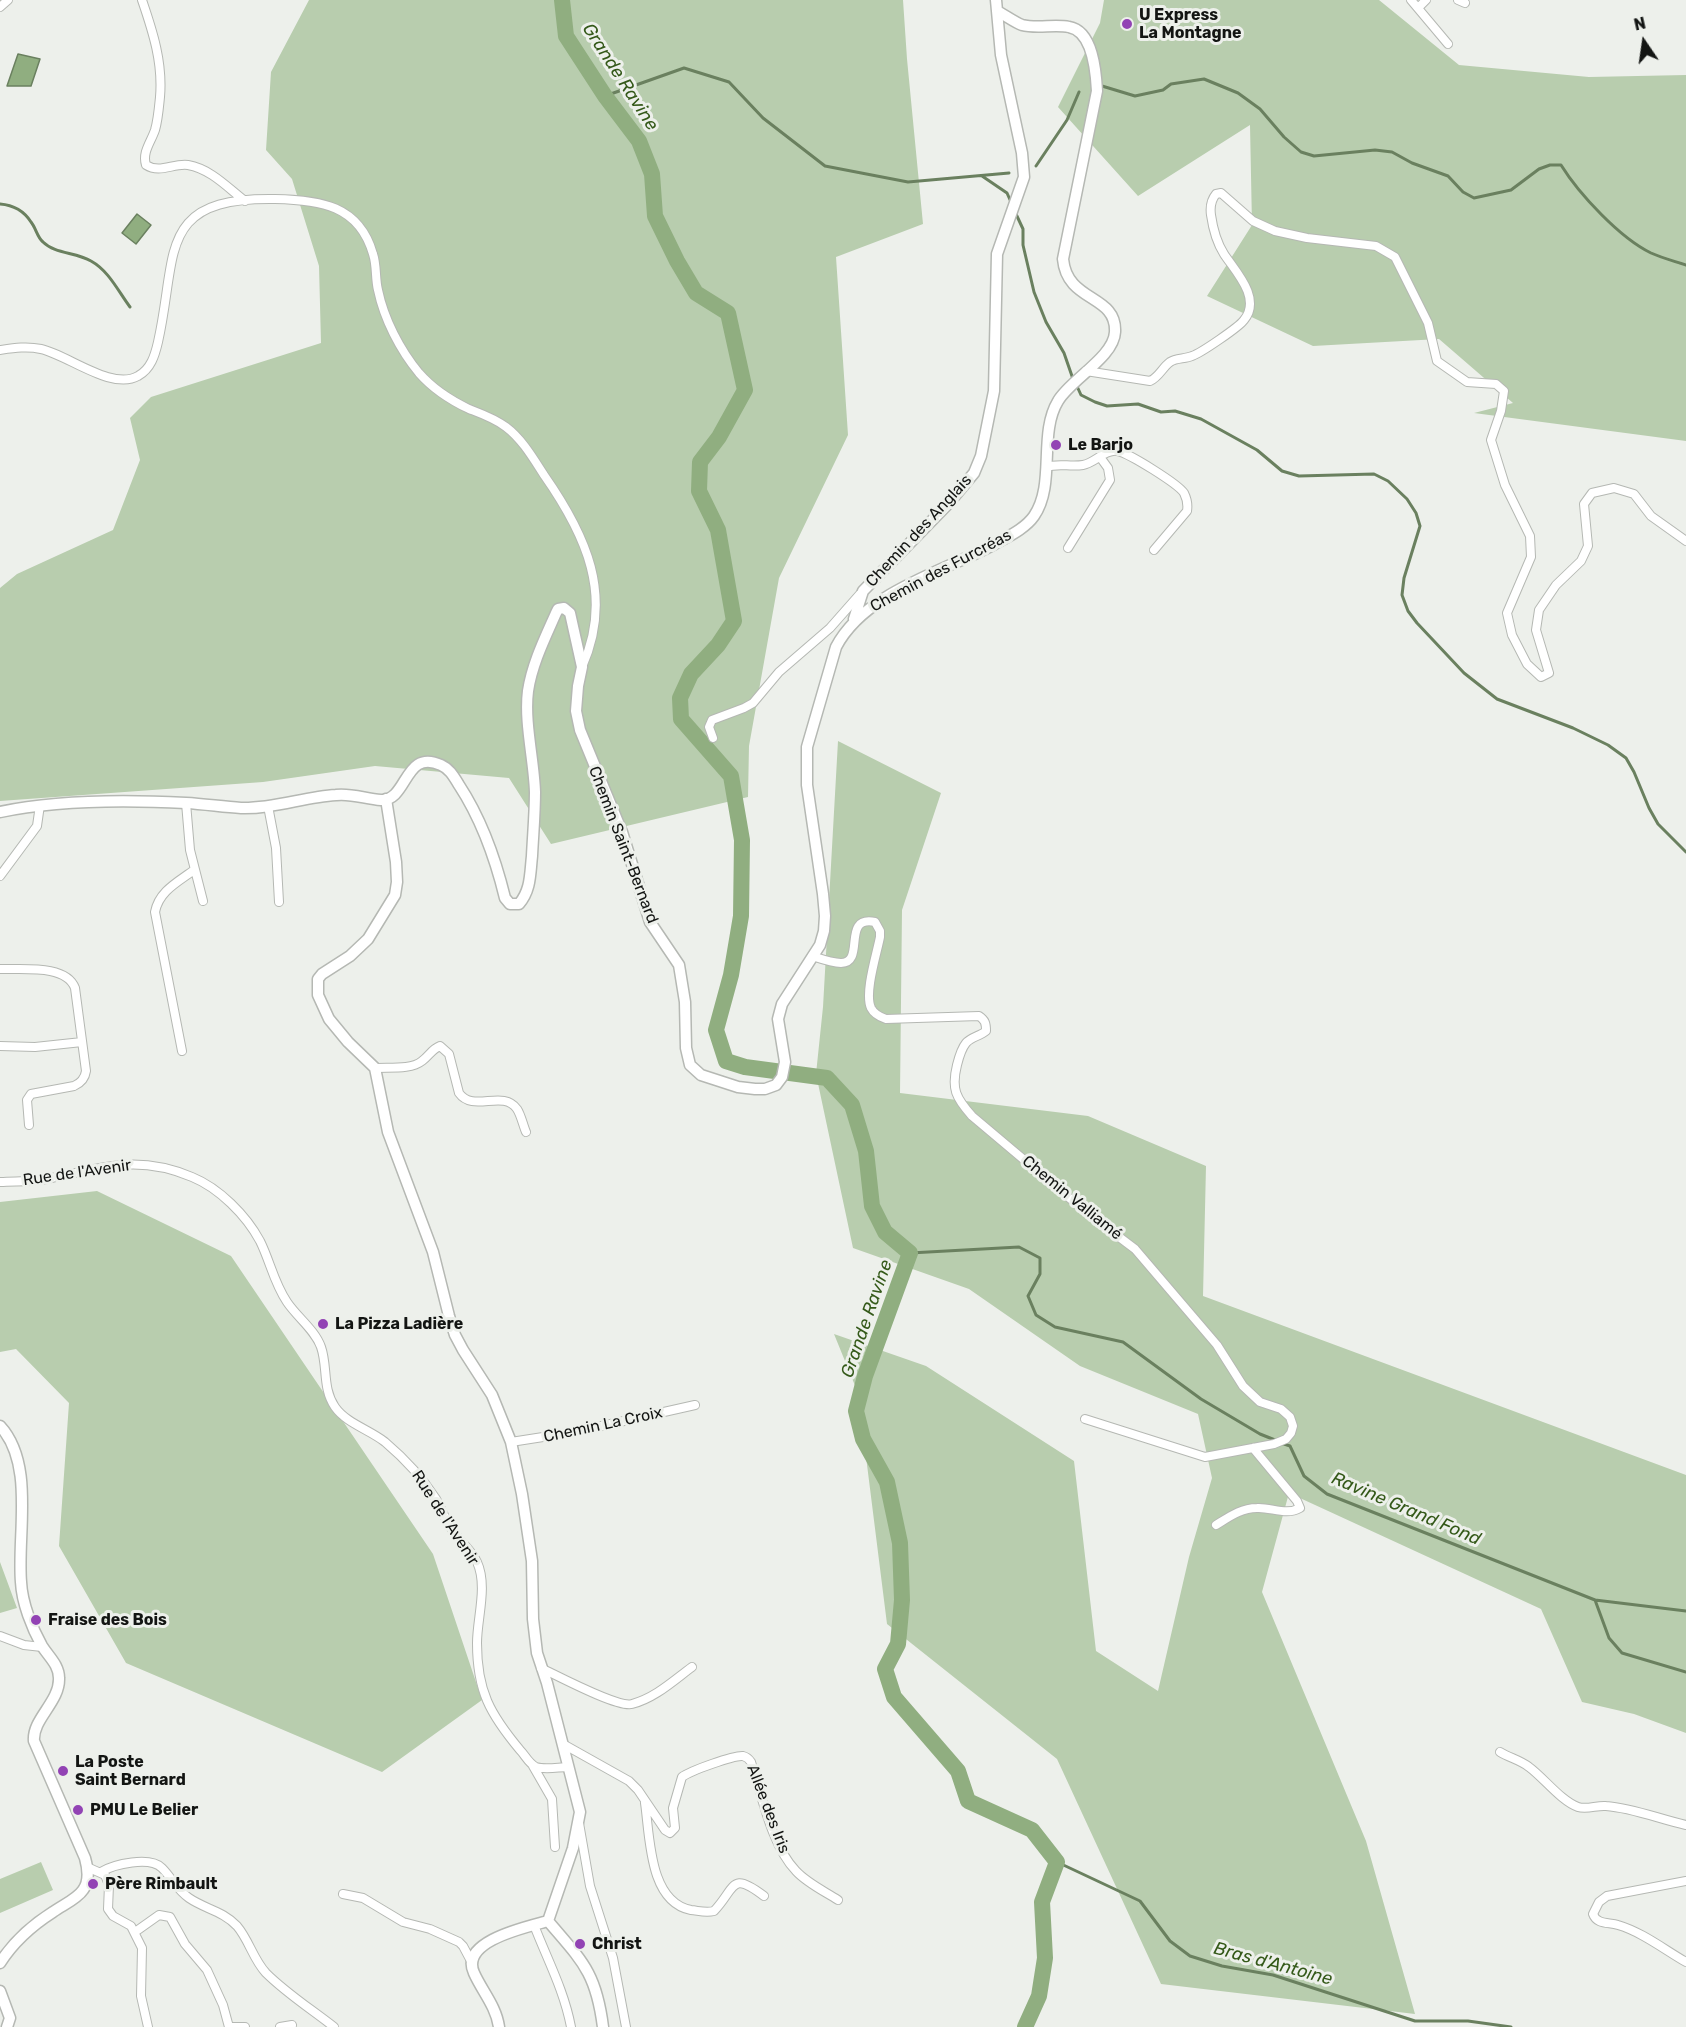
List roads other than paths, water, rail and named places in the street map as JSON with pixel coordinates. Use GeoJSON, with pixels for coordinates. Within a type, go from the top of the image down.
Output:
{"type":"FeatureCollection","features":[{"type":"Feature","properties":{"kind":"street"},"geometry":{"type":"LineString","coordinates":[[0,7],[8,0]]}},
{"type":"Feature","properties":{"kind":"street"},"geometry":{"type":"LineString","coordinates":[[142,0],[156,42],[160,78],[156,127],[146,151],[144,159],[146,165],[158,170],[186,165],[197,168],[215,178],[245,201]]}},
{"type":"Feature","properties":{"kind":"street"},"geometry":{"type":"LineString","coordinates":[[1411,0],[1448,44]]}},
{"type":"Feature","properties":{"kind":"street"},"geometry":{"type":"LineString","coordinates":[[1418,8],[1425,0]]}},
{"type":"Feature","properties":{"kind":"street"},"geometry":{"type":"LineString","coordinates":[[996,6],[1021,25],[1069,27],[1079,30],[1085,36],[1096,72],[1097,91],[1063,259],[1067,276],[1073,284],[1081,292],[1108,308],[1112,314],[1115,333],[1104,354],[1086,370]]}},
{"type":"Feature","properties":{"kind":"street","name":"Chemin des Anglais"},"geometry":{"type":"LineString","coordinates":[[713,738],[709,727],[712,720],[753,703],[779,672],[830,628],[961,490],[974,473],[981,456],[994,391],[997,254],[1023,177],[1022,153],[1001,55],[996,6]]}},
{"type":"Feature","properties":{"kind":"street"},"geometry":{"type":"LineString","coordinates":[[1086,370],[1150,381],[1158,376],[1170,362],[1195,354],[1243,321],[1250,307],[1248,292],[1238,272],[1223,253],[1213,228],[1210,210],[1212,199],[1216,194],[1221,193],[1252,221],[1275,231],[1307,238],[1355,242],[1385,250],[1395,257],[1401,267],[1412,294],[1428,323],[1437,361],[1467,382],[1496,384],[1504,391],[1502,411],[1491,440],[1505,485],[1530,536],[1531,557],[1507,613],[1512,635],[1527,664],[1541,677],[1549,673],[1536,630],[1539,610],[1557,585],[1581,561],[1588,546],[1584,504],[1592,493],[1614,488],[1634,494],[1652,516],[1686,541]]}},
{"type":"Feature","properties":{"kind":"street","name":"Chemin Saint-Bernard"},"geometry":{"type":"LineString","coordinates":[[0,350],[27,347],[43,349],[118,380],[138,376],[154,358],[170,262],[182,229],[192,218],[217,205],[273,199],[323,204],[342,210],[348,215],[364,232],[373,252],[377,269],[377,288],[384,312],[406,355],[429,384],[447,397],[490,416],[507,427],[522,442],[552,486],[587,552],[596,590],[597,612],[594,633],[582,667],[576,711],[580,730],[622,832],[650,922],[679,965],[685,1002],[686,1048],[690,1065],[701,1075],[738,1087],[765,1089],[776,1085],[782,1077],[785,1062]]}},
{"type":"Feature","properties":{"kind":"street","name":"Chemin des Furcréas"},"geometry":{"type":"LineString","coordinates":[[785,1062],[777,1019],[782,1004],[820,945],[824,931],[825,916],[807,785],[807,747],[836,647],[843,632],[854,620],[882,600],[986,549],[1024,526],[1034,515],[1043,491],[1052,412],[1059,398],[1086,370]]}},
{"type":"Feature","properties":{"kind":"street"},"geometry":{"type":"LineString","coordinates":[[1046,467],[1054,464],[1083,465],[1108,451],[1116,451],[1134,457],[1183,491],[1188,504],[1187,511],[1154,550]]}},
{"type":"Feature","properties":{"kind":"street"},"geometry":{"type":"LineString","coordinates":[[1068,548],[1110,480],[1108,468],[1100,457]]}},
{"type":"Feature","properties":{"kind":"street"},"geometry":{"type":"LineString","coordinates":[[863,591],[866,601],[882,600]]}},
{"type":"Feature","properties":{"kind":"street","name":"Chemin des Anglais"},"geometry":{"type":"LineString","coordinates":[[854,620],[863,591]]}},
{"type":"Feature","properties":{"kind":"street"},"geometry":{"type":"LineString","coordinates":[[0,812],[67,804],[186,803],[243,808],[346,794],[386,799],[394,794],[415,766],[424,761],[442,765],[450,771],[482,824],[505,898],[510,904],[519,904],[527,895],[530,882],[534,826],[528,691],[535,664],[558,609],[564,608],[570,613],[582,667]]}},
{"type":"Feature","properties":{"kind":"street"},"geometry":{"type":"LineString","coordinates":[[386,799],[398,882],[395,896],[368,939],[350,956],[322,974],[318,986],[321,1004],[329,1019],[348,1042],[375,1068],[388,1132],[428,1236],[452,1325],[463,1350],[492,1395],[511,1442],[532,1561],[534,1635],[537,1653],[579,1802],[579,1822],[590,1886],[613,1958],[626,2027]]}},
{"type":"Feature","properties":{"kind":"street"},"geometry":{"type":"LineString","coordinates":[[186,803],[194,870],[203,901]]}},
{"type":"Feature","properties":{"kind":"street"},"geometry":{"type":"LineString","coordinates":[[0,876],[37,826],[40,806]]}},
{"type":"Feature","properties":{"kind":"street"},"geometry":{"type":"LineString","coordinates":[[268,806],[276,848],[279,902]]}},
{"type":"Feature","properties":{"kind":"street"},"geometry":{"type":"LineString","coordinates":[[182,1051],[155,912],[165,891],[194,870]]}},
{"type":"Feature","properties":{"kind":"street","name":"Chemin Valliamé"},"geometry":{"type":"LineString","coordinates":[[812,956],[839,963],[847,962],[853,955],[856,929],[862,923],[875,922],[880,930],[880,937],[870,990],[870,1003],[878,1016],[886,1019],[979,1016],[984,1019],[986,1031],[968,1040],[959,1058],[953,1080],[960,1103],[972,1116],[1086,1212],[1135,1249],[1217,1345],[1243,1386],[1260,1402],[1281,1409],[1290,1417],[1293,1426],[1292,1433],[1286,1439],[1274,1444],[1205,1457],[1085,1419]]}},
{"type":"Feature","properties":{"kind":"street"},"geometry":{"type":"LineString","coordinates":[[0,969],[52,971],[66,976],[75,988],[85,1076],[79,1084],[74,1086],[31,1094],[26,1104],[29,1125]]}},
{"type":"Feature","properties":{"kind":"street"},"geometry":{"type":"LineString","coordinates":[[0,1046],[35,1047],[82,1042]]}},
{"type":"Feature","properties":{"kind":"street"},"geometry":{"type":"LineString","coordinates":[[375,1068],[417,1064],[440,1046],[449,1054],[462,1098],[472,1102],[510,1103],[517,1109],[526,1132]]}},
{"type":"Feature","properties":{"kind":"street","name":"Rue de l'Avenir"},"geometry":{"type":"LineString","coordinates":[[0,1182],[45,1179],[106,1165],[135,1163],[164,1167],[193,1177],[219,1192],[241,1216],[260,1241],[274,1280],[286,1301],[318,1340],[324,1359],[325,1383],[334,1407],[404,1458],[426,1484],[452,1530],[470,1550],[478,1564],[481,1581],[477,1643],[480,1679],[489,1708],[503,1730],[533,1766],[552,1799],[555,1847]]}},
{"type":"Feature","properties":{"kind":"street","name":"Chemin La Croix"},"geometry":{"type":"LineString","coordinates":[[511,1442],[575,1432],[695,1405]]}},
{"type":"Feature","properties":{"kind":"street"},"geometry":{"type":"LineString","coordinates":[[0,1426],[13,1444],[18,1458],[21,1481],[21,1582],[24,1601],[42,1647],[57,1667],[59,1679],[57,1690],[36,1730],[34,1741],[87,1867],[88,1876],[83,1890],[0,1954]]}},
{"type":"Feature","properties":{"kind":"street"},"geometry":{"type":"LineString","coordinates":[[1216,1525],[1239,1511],[1260,1508],[1275,1512],[1296,1511],[1300,1508],[1297,1501],[1253,1448]]}},
{"type":"Feature","properties":{"kind":"street"},"geometry":{"type":"LineString","coordinates":[[0,1636],[24,1645],[42,1647]]}},
{"type":"Feature","properties":{"kind":"street"},"geometry":{"type":"LineString","coordinates":[[542,1668],[610,1700],[630,1705],[659,1692],[692,1667]]}},
{"type":"Feature","properties":{"kind":"street","name":"Allée des Iris"},"geometry":{"type":"LineString","coordinates":[[563,1744],[629,1781],[645,1799],[665,1830],[670,1833],[675,1828],[673,1808],[682,1777],[744,1756],[751,1762],[774,1833],[787,1859],[801,1876],[838,1900]]}},
{"type":"Feature","properties":{"kind":"street"},"geometry":{"type":"LineString","coordinates":[[1500,1752],[1524,1764],[1577,1807],[1605,1806],[1686,1825]]}},
{"type":"Feature","properties":{"kind":"street"},"geometry":{"type":"LineString","coordinates":[[533,1766],[540,1768],[569,1767]]}},
{"type":"Feature","properties":{"kind":"street"},"geometry":{"type":"LineString","coordinates":[[645,1799],[657,1876],[663,1891],[681,1907],[707,1912],[714,1911],[733,1886],[742,1882],[748,1883],[764,1896]]}},
{"type":"Feature","properties":{"kind":"street"},"geometry":{"type":"LineString","coordinates":[[548,1921],[573,1848],[579,1822]]}},
{"type":"Feature","properties":{"kind":"street"},"geometry":{"type":"LineString","coordinates":[[101,1872],[109,1867],[122,1864],[148,1862],[157,1864],[183,1894],[226,1916],[237,1927],[266,1972],[334,2027]]}},
{"type":"Feature","properties":{"kind":"street"},"geometry":{"type":"LineString","coordinates":[[87,1867],[105,1875],[108,1882],[108,1909],[113,1916],[131,1926],[142,1948],[141,1996],[148,2027]]}},
{"type":"Feature","properties":{"kind":"street"},"geometry":{"type":"LineString","coordinates":[[1686,1881],[1607,1896],[1599,1902],[1593,1914],[1595,1919],[1634,1932],[1686,1962]]}},
{"type":"Feature","properties":{"kind":"street"},"geometry":{"type":"LineString","coordinates":[[343,1894],[363,1898],[403,1922],[430,1929],[464,1946],[473,1972],[492,2004],[499,2027]]}},
{"type":"Feature","properties":{"kind":"street"},"geometry":{"type":"LineString","coordinates":[[135,1932],[159,1915],[170,1917],[185,1944],[207,1970],[230,2027],[245,2027]]}},
{"type":"Feature","properties":{"kind":"street"},"geometry":{"type":"LineString","coordinates":[[471,1961],[475,1952],[491,1941],[548,1921]]}},
{"type":"Feature","properties":{"kind":"street"},"geometry":{"type":"LineString","coordinates":[[548,1921],[580,1958],[590,1974],[596,1990],[603,2027]]}},
{"type":"Feature","properties":{"kind":"street"},"geometry":{"type":"LineString","coordinates":[[534,1925],[556,1975],[571,2027]]}},
{"type":"Feature","properties":{"kind":"street"},"geometry":{"type":"LineString","coordinates":[[0,1963],[10,1947]]}},
{"type":"Feature","properties":{"kind":"street"},"geometry":{"type":"LineString","coordinates":[[0,1991],[10,2018],[7,2027]]}},
{"type":"Feature","properties":{"kind":"street"},"geometry":{"type":"LineString","coordinates":[[280,2027],[292,2025]]}},
{"type":"Feature","properties":{"kind":"waterway","name":"Grande Ravine"},"geometry":{"type":"LineString","coordinates":[[562,0],[566,36],[605,96],[639,141],[652,174],[655,216],[677,261],[696,293],[728,313],[745,390],[719,437],[700,462],[699,491],[718,530],[734,621],[718,645],[691,674],[680,698],[681,719],[731,776],[742,840],[741,916],[731,975],[716,1030],[726,1061],[745,1067],[827,1078],[852,1105],[866,1151],[872,1206],[885,1232],[910,1253],[865,1376],[856,1411],[863,1439],[887,1482],[900,1543],[902,1600],[898,1644],[885,1669],[894,1697],[958,1771],[968,1801],[1032,1830],[1057,1862],[1042,1902],[1045,1958],[1039,1996],[1025,2027]]}},
{"type":"Feature","properties":{"kind":"waterway"},"geometry":{"type":"LineString","coordinates":[[605,96],[684,68],[729,82],[763,118],[825,166],[908,182],[1009,173]]}},
{"type":"Feature","properties":{"kind":"waterway"},"geometry":{"type":"LineString","coordinates":[[1102,86],[1135,96],[1163,90],[1171,84],[1204,79],[1238,93],[1260,109],[1284,137],[1301,152],[1314,156],[1375,150],[1392,152],[1412,163],[1448,176],[1463,192],[1474,198],[1511,190],[1539,169],[1550,165],[1561,165],[1589,202],[1626,237],[1651,253],[1686,265]]}},
{"type":"Feature","properties":{"kind":"waterway"},"geometry":{"type":"LineString","coordinates":[[1036,166],[1067,120],[1079,92]]}},
{"type":"Feature","properties":{"kind":"waterway"},"geometry":{"type":"LineString","coordinates":[[982,176],[1007,193],[1011,202]]}},
{"type":"Feature","properties":{"kind":"waterway"},"geometry":{"type":"LineString","coordinates":[[0,204],[14,207],[22,212],[33,224],[41,240],[48,246],[85,258],[97,265],[108,276],[130,307]]}},
{"type":"Feature","properties":{"kind":"waterway"},"geometry":{"type":"LineString","coordinates":[[1016,214],[1023,229],[1023,245],[1034,292],[1046,322],[1064,353],[1073,379]]}},
{"type":"Feature","properties":{"kind":"waterway"},"geometry":{"type":"LineString","coordinates":[[1076,384],[1081,395],[1107,406],[1138,404],[1161,412],[1175,411],[1201,419],[1257,450],[1282,471],[1299,476],[1374,474],[1388,481],[1407,499],[1416,513],[1420,526],[1404,578],[1402,595],[1408,611],[1417,623],[1464,673],[1497,699],[1573,728],[1608,745],[1626,758],[1658,824],[1686,852]]}},
{"type":"Feature","properties":{"kind":"waterway","name":"Ravine Grand Fond"},"geometry":{"type":"LineString","coordinates":[[910,1253],[1019,1247],[1040,1258],[1040,1274],[1028,1296],[1036,1315],[1055,1327],[1123,1342],[1201,1399],[1260,1434],[1275,1440]]}},
{"type":"Feature","properties":{"kind":"waterway","name":"Ravine Grand Fond"},"geometry":{"type":"LineString","coordinates":[[1281,1443],[1290,1446],[1304,1476],[1327,1494],[1595,1600],[1609,1638],[1622,1653],[1686,1672]]}},
{"type":"Feature","properties":{"kind":"waterway"},"geometry":{"type":"LineString","coordinates":[[1595,1600],[1686,1611]]}},
{"type":"Feature","properties":{"kind":"waterway","name":"Bras d'Antoine"},"geometry":{"type":"LineString","coordinates":[[1057,1862],[1140,1901],[1170,1941],[1190,1956],[1222,1966],[1273,1975],[1415,2021],[1468,2021],[1511,2027]]}},
{"type":"Feature","properties":{"kind":"place","name":"U Express La Montagne"},"geometry":{"type":"Point","coordinates":[1127,24]}},
{"type":"Feature","properties":{"kind":"place","name":"Le Barjo"},"geometry":{"type":"Point","coordinates":[1056,445]}},
{"type":"Feature","properties":{"kind":"place","name":"La Pizza Ladière"},"geometry":{"type":"Point","coordinates":[323,1324]}},
{"type":"Feature","properties":{"kind":"place","name":"Fraise des Bois"},"geometry":{"type":"Point","coordinates":[36,1620]}},
{"type":"Feature","properties":{"kind":"place","name":"La Poste Saint Bernard"},"geometry":{"type":"Point","coordinates":[63,1771]}},
{"type":"Feature","properties":{"kind":"place","name":"PMU Le Belier"},"geometry":{"type":"Point","coordinates":[78,1810]}},
{"type":"Feature","properties":{"kind":"place","name":"Père Rimbault"},"geometry":{"type":"Point","coordinates":[93,1884]}},
{"type":"Feature","properties":{"kind":"place","name":"Christ"},"geometry":{"type":"Point","coordinates":[580,1944]}}]}
